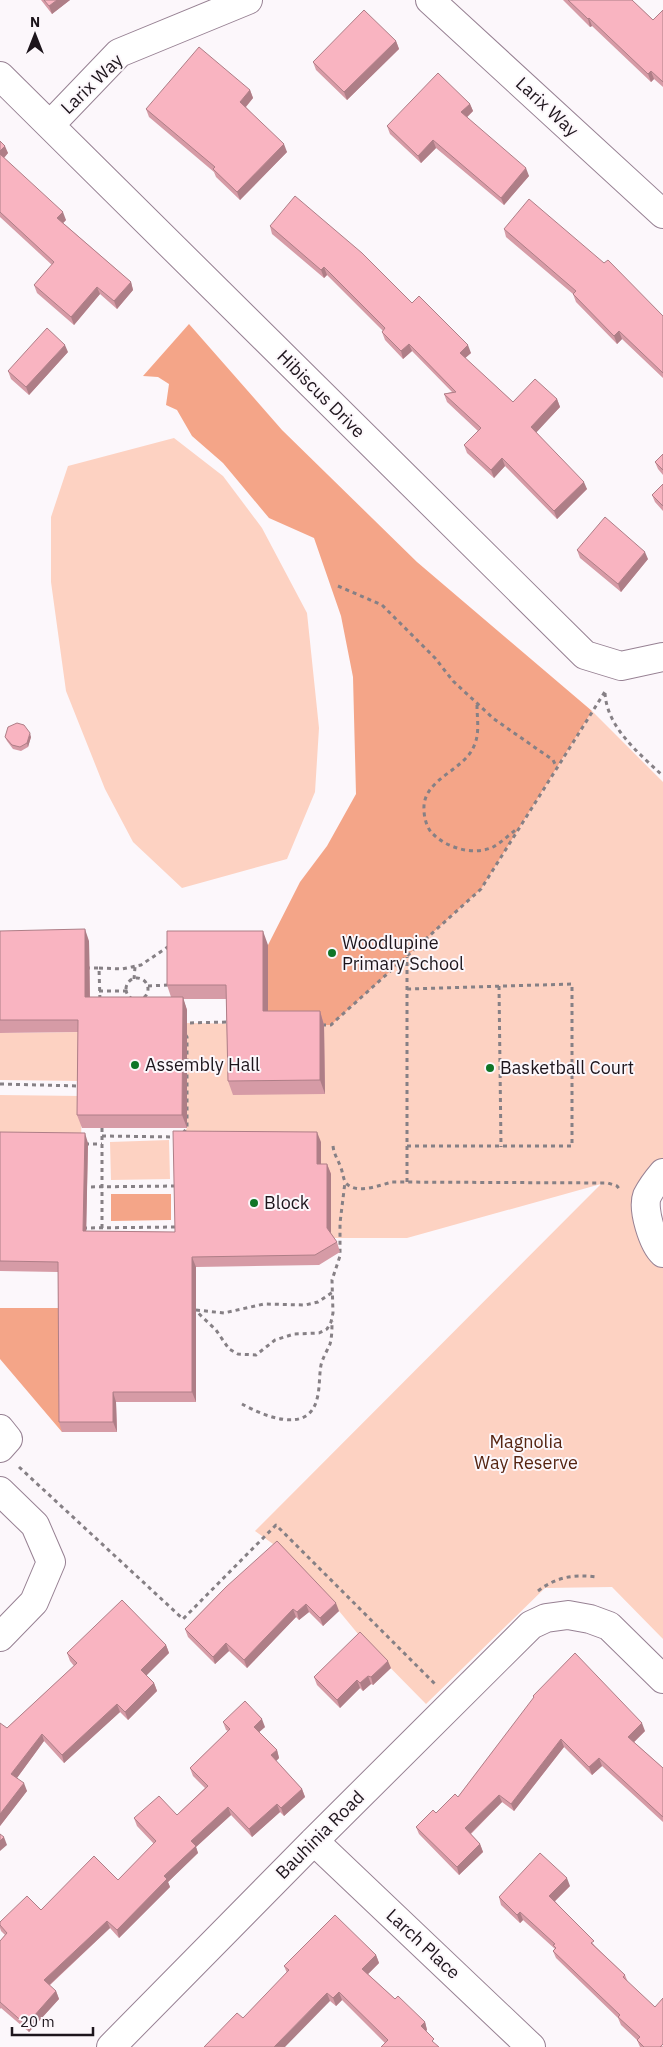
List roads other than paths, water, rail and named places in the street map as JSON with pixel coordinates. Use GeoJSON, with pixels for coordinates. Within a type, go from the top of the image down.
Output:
{"type":"FeatureCollection","features":[{"type":"Feature","properties":{"kind":"street","name":"Larix Way"},"geometry":{"type":"LineString","coordinates":[[50,125],[119,54],[248,0]]}},
{"type":"Feature","properties":{"kind":"street","name":"Larix Way"},"geometry":{"type":"LineString","coordinates":[[430,0],[663,214]]}},
{"type":"Feature","properties":{"kind":"street","name":"Hibiscus Drive"},"geometry":{"type":"LineString","coordinates":[[0,76],[585,655],[621,666],[663,657]]}},
{"type":"Feature","properties":{"kind":"street"},"geometry":{"type":"LineString","coordinates":[[663,1173],[657,1179],[646,1198],[651,1234],[663,1253]]}},
{"type":"Feature","properties":{"kind":"street"},"geometry":{"type":"LineString","coordinates":[[0,1429],[8,1439],[7,1455]]}},
{"type":"Feature","properties":{"kind":"street"},"geometry":{"type":"LineString","coordinates":[[0,1491],[35,1525],[50,1562],[34,1602],[0,1637]]}},
{"type":"Feature","properties":{"kind":"street","name":"Bauhinia Road"},"geometry":{"type":"LineString","coordinates":[[111,2047],[531,1625],[546,1618],[568,1615],[609,1626],[663,1679]]}},
{"type":"Feature","properties":{"kind":"street","name":"Larch Place"},"geometry":{"type":"LineString","coordinates":[[314,1841],[531,2047]]}},
{"type":"Feature","properties":{"kind":"place","name":"Woodlupine Primary School"},"geometry":{"type":"Point","coordinates":[332,953]}},
{"type":"Feature","properties":{"kind":"place","name":"Assembly Hall"},"geometry":{"type":"Point","coordinates":[135,1065]}},
{"type":"Feature","properties":{"kind":"place","name":"Basketball Court"},"geometry":{"type":"Point","coordinates":[490,1068]}},
{"type":"Feature","properties":{"kind":"place","name":"Block"},"geometry":{"type":"Point","coordinates":[254,1203]}},
{"type":"Feature","properties":{"kind":"park label","name":"Magnolia Way Reserve"},"geometry":{"type":"Point","coordinates":[526,1452]}}]}
